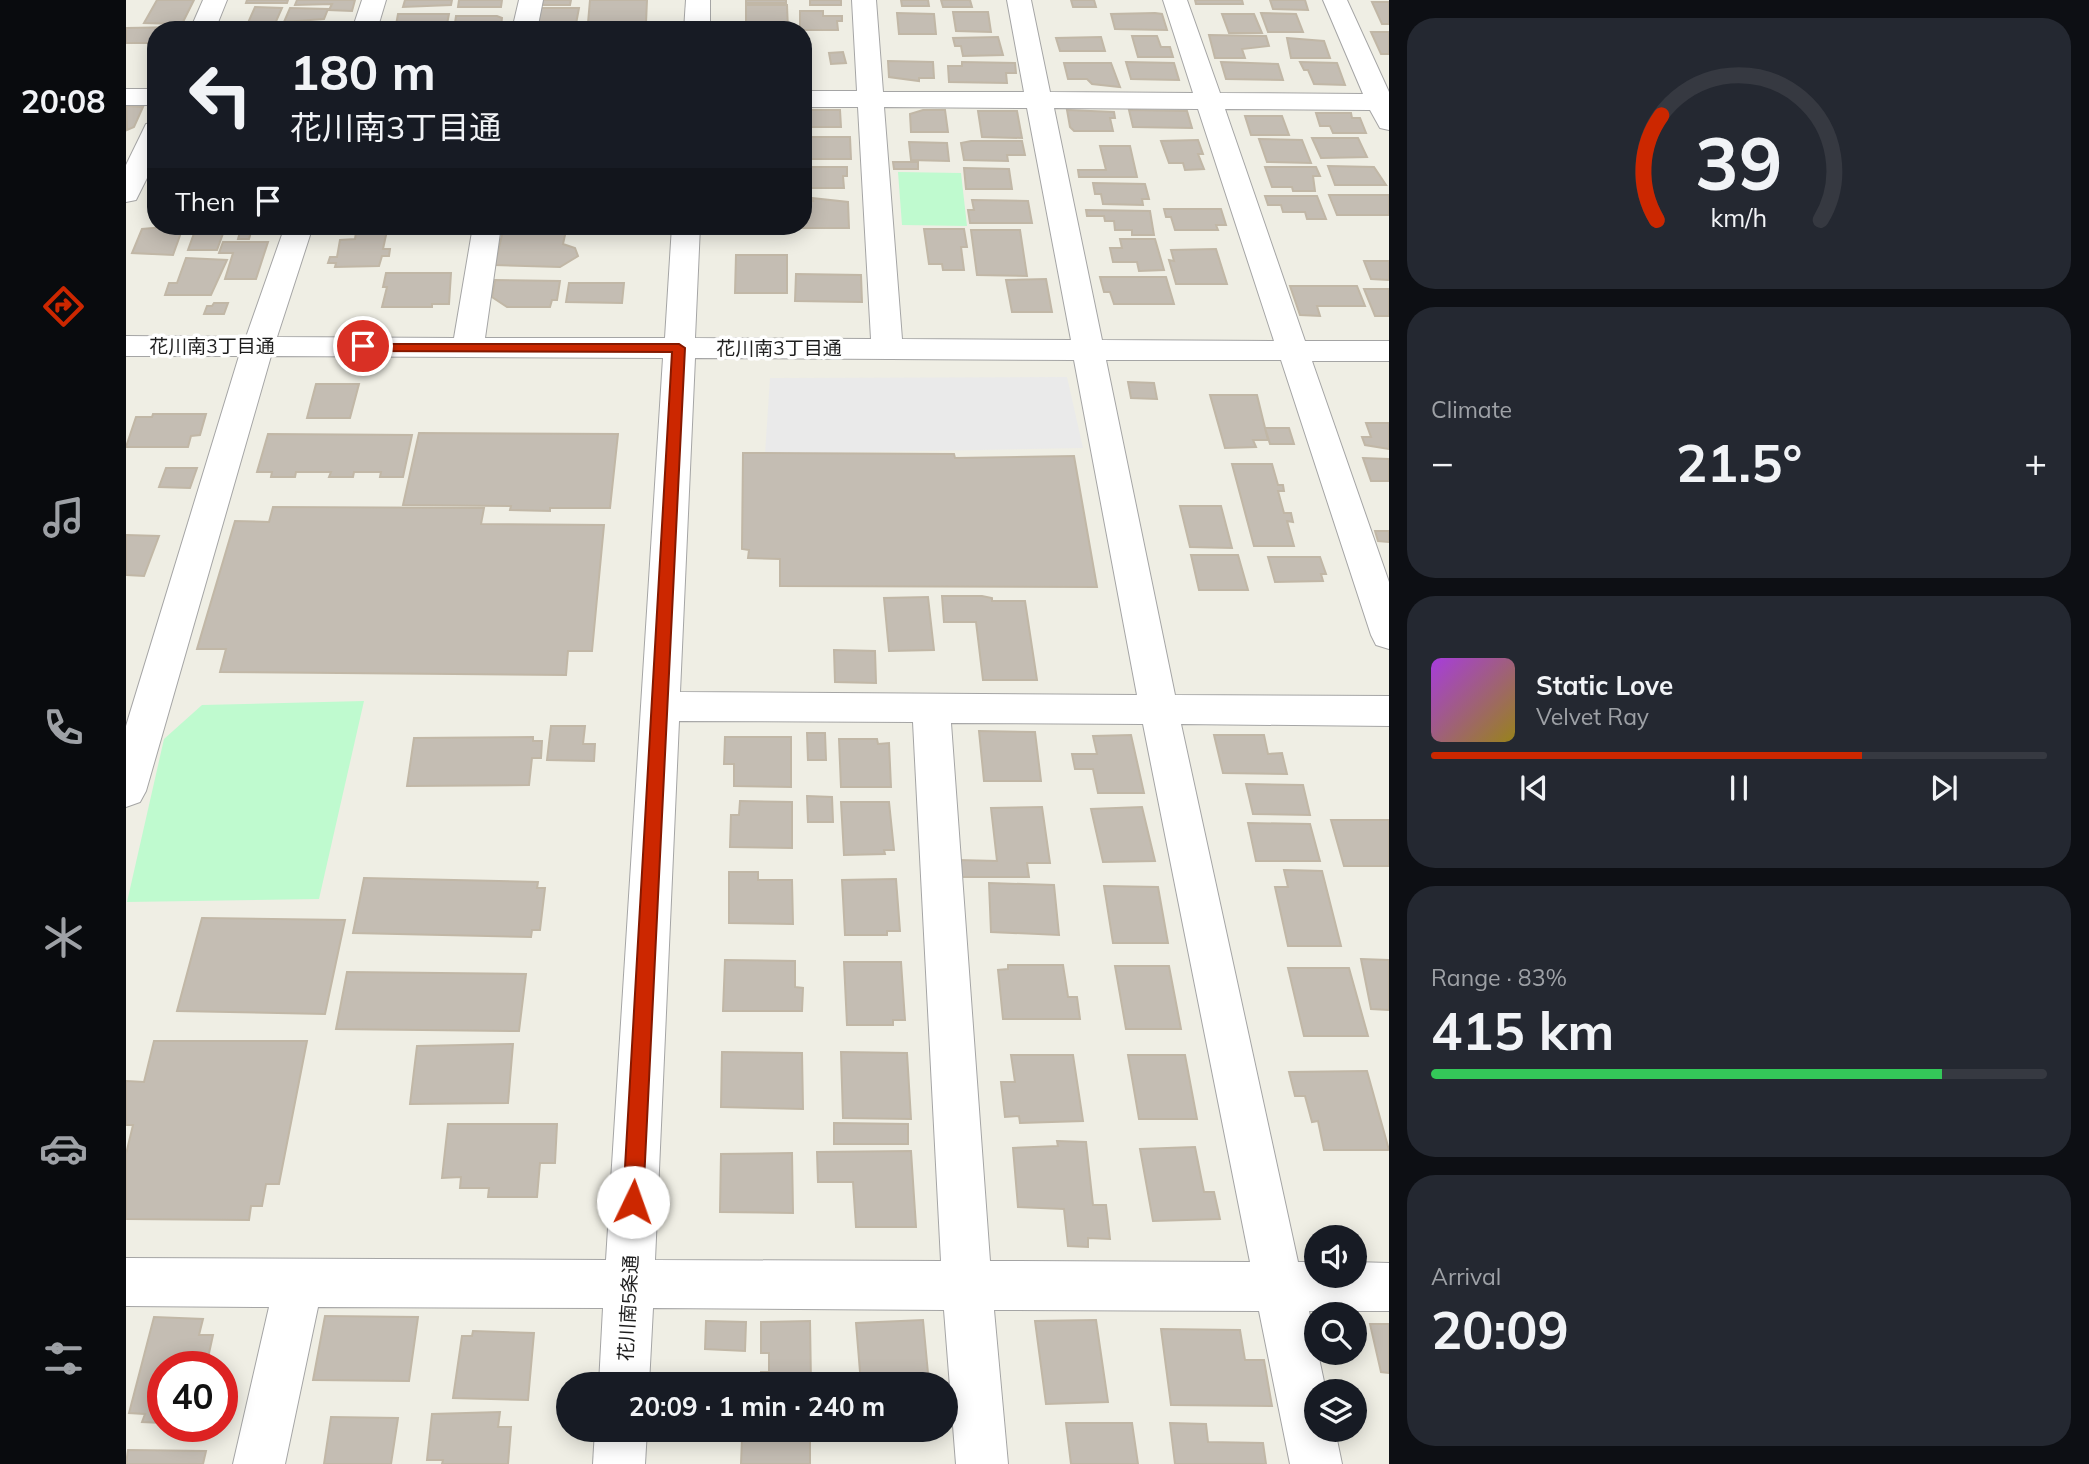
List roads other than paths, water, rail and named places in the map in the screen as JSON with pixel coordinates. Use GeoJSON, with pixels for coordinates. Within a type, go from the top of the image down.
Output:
{"type":"FeatureCollection","features":[{"type":"Feature","properties":{"kind":"street"},"geometry":{"type":"LineString","coordinates":[[206,21],[215,0]]}},
{"type":"Feature","properties":{"kind":"street"},"geometry":{"type":"LineString","coordinates":[[367,21],[374,0]]}},
{"type":"Feature","properties":{"kind":"street"},"geometry":{"type":"LineString","coordinates":[[526,21],[531,0]]}},
{"type":"Feature","properties":{"kind":"street"},"geometry":{"type":"LineString","coordinates":[[697,21],[698,0]]}},
{"type":"Feature","properties":{"kind":"street"},"geometry":{"type":"LineString","coordinates":[[864,0],[873,101],[887,349]]}},
{"type":"Feature","properties":{"kind":"street"},"geometry":{"type":"LineString","coordinates":[[1019,0],[1159,710],[1316,1464]]}},
{"type":"Feature","properties":{"kind":"street"},"geometry":{"type":"LineString","coordinates":[[1175,0],[1291,351],[1389,635]]}},
{"type":"Feature","properties":{"kind":"street"},"geometry":{"type":"LineString","coordinates":[[812,99],[1207,100],[1386,108],[1335,0]]}},
{"type":"Feature","properties":{"kind":"street"},"geometry":{"type":"LineString","coordinates":[[126,97],[147,97]]}},
{"type":"Feature","properties":{"kind":"street"},"geometry":{"type":"LineString","coordinates":[[126,194],[147,149]]}},
{"type":"Feature","properties":{"kind":"street"},"geometry":{"type":"LineString","coordinates":[[126,791],[138,708],[296,235]]}},
{"type":"Feature","properties":{"kind":"street"},"geometry":{"type":"LineString","coordinates":[[468,347],[486,235]]}},
{"type":"Feature","properties":{"kind":"street","name":"花川南5条通"},"geometry":{"type":"LineString","coordinates":[[625,1372],[685,235]]}},
{"type":"Feature","properties":{"kind":"street","name":"花川南3丁目通"},"geometry":{"type":"LineString","coordinates":[[126,346],[1389,351]]}},
{"type":"Feature","properties":{"kind":"street"},"geometry":{"type":"LineString","coordinates":[[660,706],[1389,711]]}},
{"type":"Feature","properties":{"kind":"street"},"geometry":{"type":"LineString","coordinates":[[931,708],[967,1286],[982,1464]]}},
{"type":"Feature","properties":{"kind":"street"},"geometry":{"type":"LineString","coordinates":[[126,1282],[1389,1287]]}},
{"type":"Feature","properties":{"kind":"street"},"geometry":{"type":"LineString","coordinates":[[259,1464],[299,1283]]}},
{"type":"Feature","properties":{"kind":"street"},"geometry":{"type":"LineString","coordinates":[[619,1464],[620,1442]]}}]}
